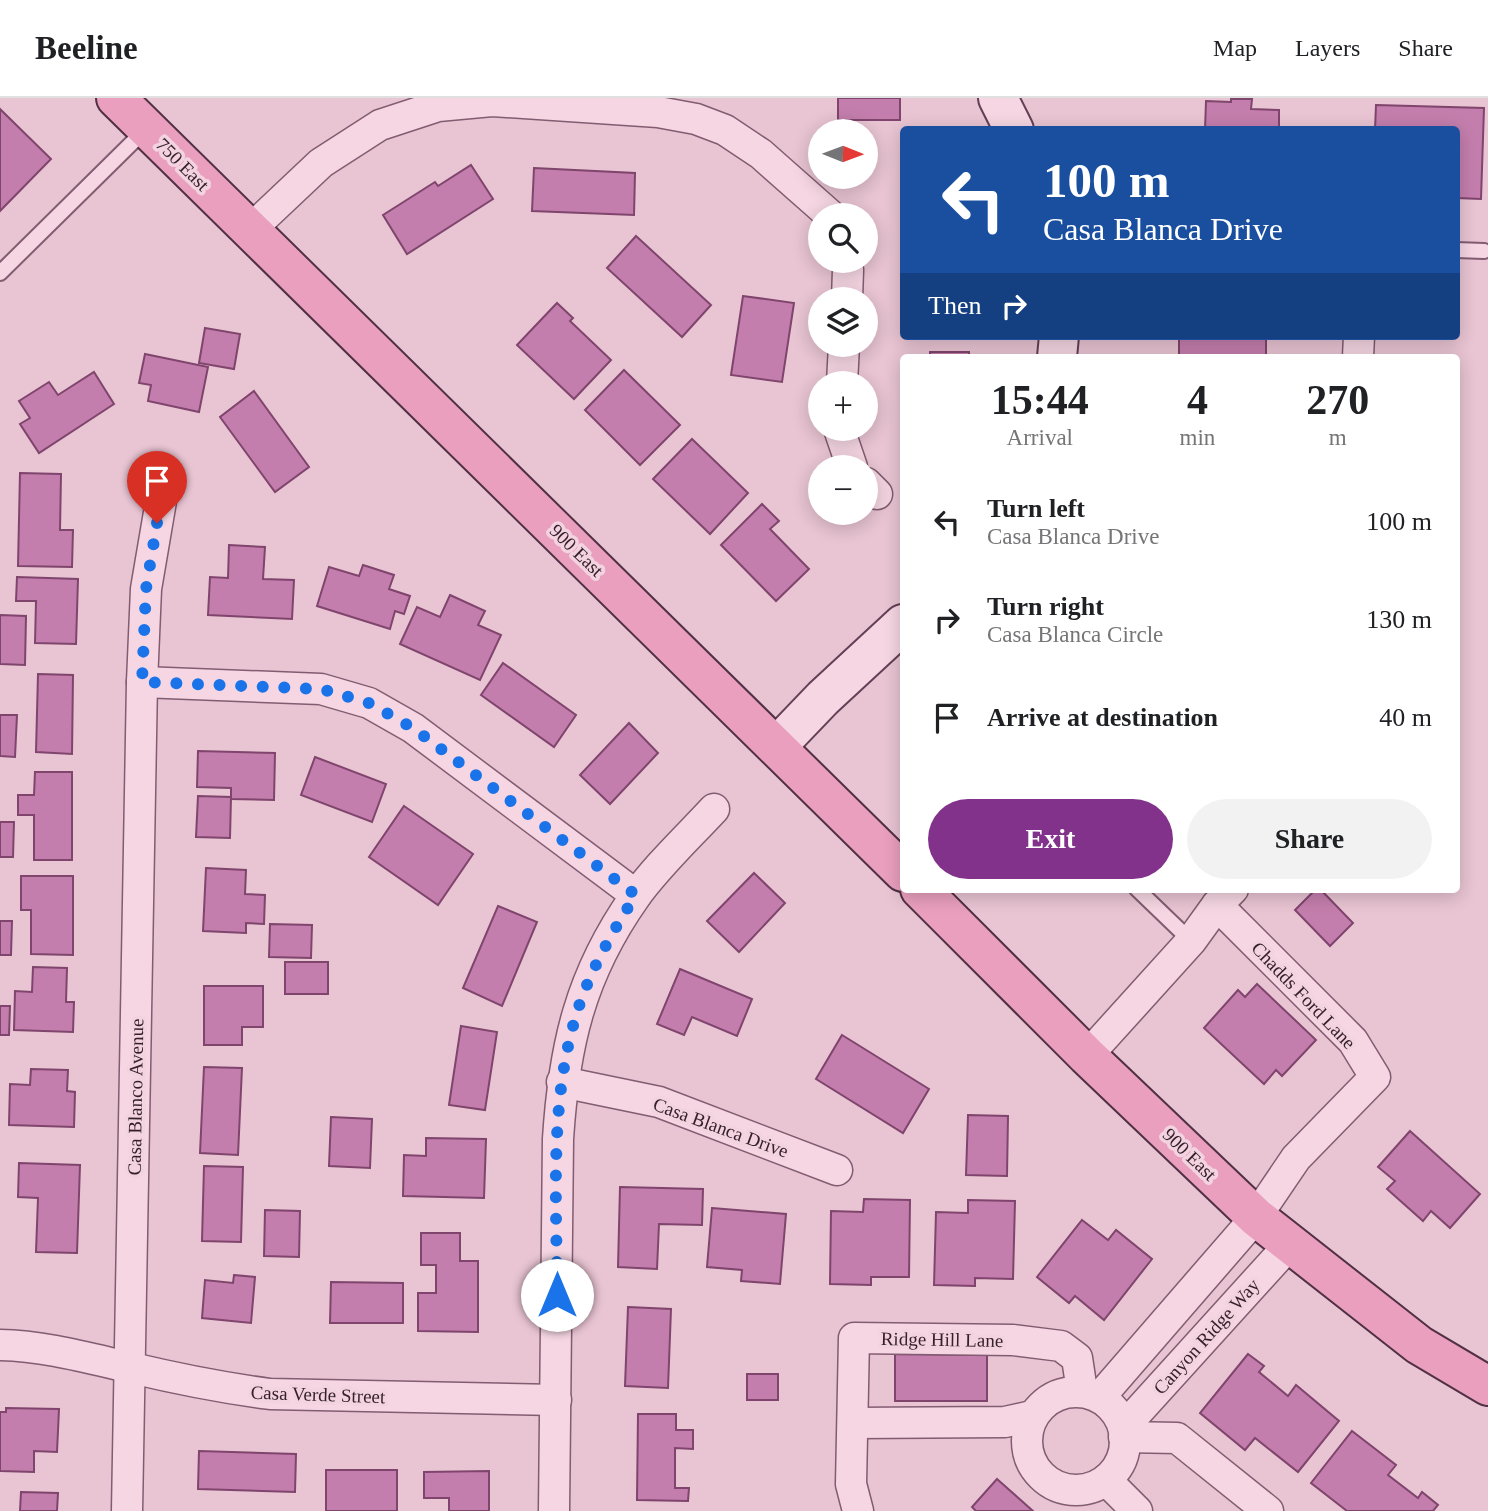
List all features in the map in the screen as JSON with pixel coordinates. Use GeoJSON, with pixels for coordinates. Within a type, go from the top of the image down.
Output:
{"type":"FeatureCollection","features":[{"type":"Feature","properties":{"kind":"main road","name":"750 East"},"geometry":{"type":"LineString","coordinates":[[116,98],[250,230]]}},
{"type":"Feature","properties":{"kind":"main road","name":"900 East"},"geometry":{"type":"LineString","coordinates":[[250,230],[900,869]]}},
{"type":"Feature","properties":{"kind":"main road","name":"900 East"},"geometry":{"type":"LineString","coordinates":[[924,893],[1087,1056],[1255,1217],[1419,1345],[1488,1387]]}},
{"type":"Feature","properties":{"kind":"street"},"geometry":{"type":"LineString","coordinates":[[998,98],[1012,126]]}},
{"type":"Feature","properties":{"kind":"street"},"geometry":{"type":"LineString","coordinates":[[250,230],[321,163],[380,125],[438,106],[492,101],[658,112],[696,119],[725,130],[761,154],[816,203]]}},
{"type":"Feature","properties":{"kind":"street","name":"Casa Blanco Avenue"},"geometry":{"type":"LineString","coordinates":[[127,1511],[142,682],[146,589],[161,501]]}},
{"type":"Feature","properties":{"kind":"street"},"geometry":{"type":"LineString","coordinates":[[777,746],[823,698],[900,627]]}},
{"type":"Feature","properties":{"kind":"street"},"geometry":{"type":"LineString","coordinates":[[142,682],[321,689],[369,703],[413,728],[636,895]]}},
{"type":"Feature","properties":{"kind":"street"},"geometry":{"type":"LineString","coordinates":[[554,1511],[558,1139],[562,1082],[575,1019],[610,935],[636,895],[714,809]]}},
{"type":"Feature","properties":{"kind":"street","name":"Chadds Ford Lane"},"geometry":{"type":"LineString","coordinates":[[1087,1056],[1191,941],[1225,897],[1353,1041],[1375,1077],[1296,1158],[1255,1217]]}},
{"type":"Feature","properties":{"kind":"street","name":"Casa Blanca Drive"},"geometry":{"type":"LineString","coordinates":[[562,1082],[659,1102],[837,1170]]}},
{"type":"Feature","properties":{"kind":"street","name":"Canyon Ridge Way"},"geometry":{"type":"LineString","coordinates":[[1091,1394],[1255,1217]]}},
{"type":"Feature","properties":{"kind":"street","name":"Canyon Ridge Way"},"geometry":{"type":"LineString","coordinates":[[1106,1480],[1119,1465],[1125,1447],[1124,1432],[1289,1245]]}},
{"type":"Feature","properties":{"kind":"street","name":"Ridge Hill Lane"},"geometry":{"type":"LineString","coordinates":[[858,1511],[852,1483],[855,1338],[1013,1340],[1061,1346],[1077,1359],[1091,1394]]}},
{"type":"Feature","properties":{"kind":"street","name":"Casa Verde Street"},"geometry":{"type":"LineString","coordinates":[[0,1345],[62,1351],[130,1368],[270,1394],[556,1400]]}},
{"type":"Feature","properties":{"kind":"street"},"geometry":{"type":"LineString","coordinates":[[1137,1511],[1106,1480],[1089,1489],[1070,1490],[1051,1484],[1036,1471],[1028,1454],[1026,1434],[1032,1416],[1045,1401],[1062,1392],[1091,1394],[1115,1410],[1124,1432],[1177,1438],[1268,1511]]}},
{"type":"Feature","properties":{"kind":"street"},"geometry":{"type":"LineString","coordinates":[[854,1423],[1005,1422],[1032,1416]]}},
{"type":"Feature","properties":{"kind":"lane"},"geometry":{"type":"LineString","coordinates":[[0,273],[147,128]]}},
{"type":"Feature","properties":{"kind":"lane"},"geometry":{"type":"LineString","coordinates":[[1460,250],[1484,251]]}},
{"type":"Feature","properties":{"kind":"lane"},"geometry":{"type":"LineString","coordinates":[[1141,893],[1191,941]]}},
{"type":"Feature","properties":{"kind":"building"},"geometry":{"type":"Polygon","coordinates":[[[838,98],[900,98],[900,120],[838,119],[838,98]]]}},
{"type":"Feature","properties":{"kind":"building"},"geometry":{"type":"Polygon","coordinates":[[[1231,99],[1252,99],[1251,109],[1279,110],[1279,126],[1205,126],[1206,101],[1231,102],[1231,99]]]}},
{"type":"Feature","properties":{"kind":"building"},"geometry":{"type":"Polygon","coordinates":[[[1376,105],[1484,108],[1481,199],[1460,198],[1460,126],[1375,126],[1376,105]]]}},
{"type":"Feature","properties":{"kind":"building"},"geometry":{"type":"Polygon","coordinates":[[[0,109],[51,159],[0,211],[0,109]]]}},
{"type":"Feature","properties":{"kind":"building"},"geometry":{"type":"Polygon","coordinates":[[[471,165],[493,199],[407,254],[383,215],[435,182],[438,186],[471,165]]]}},
{"type":"Feature","properties":{"kind":"building"},"geometry":{"type":"Polygon","coordinates":[[[534,168],[635,173],[634,215],[532,211],[534,168]]]}},
{"type":"Feature","properties":{"kind":"building"},"geometry":{"type":"Polygon","coordinates":[[[636,236],[711,305],[682,337],[607,268],[636,236]]]}},
{"type":"Feature","properties":{"kind":"building"},"geometry":{"type":"Polygon","coordinates":[[[743,296],[794,303],[782,382],[731,375],[743,296]]]}},
{"type":"Feature","properties":{"kind":"building"},"geometry":{"type":"Polygon","coordinates":[[[557,303],[573,318],[570,321],[611,360],[574,399],[517,345],[557,303]]]}},
{"type":"Feature","properties":{"kind":"building"},"geometry":{"type":"Polygon","coordinates":[[[205,328],[240,334],[234,369],[199,363],[205,328]]]}},
{"type":"Feature","properties":{"kind":"building"},"geometry":{"type":"Polygon","coordinates":[[[1179,340],[1266,340],[1266,354],[1179,354],[1179,340]]]}},
{"type":"Feature","properties":{"kind":"building"},"geometry":{"type":"Polygon","coordinates":[[[930,352],[969,352],[969,354],[930,352]]]}},
{"type":"Feature","properties":{"kind":"building"},"geometry":{"type":"Polygon","coordinates":[[[145,354],[208,367],[199,412],[148,401],[151,385],[139,383],[145,354]]]}},
{"type":"Feature","properties":{"kind":"building"},"geometry":{"type":"Polygon","coordinates":[[[624,370],[680,425],[640,465],[585,410],[624,370]]]}},
{"type":"Feature","properties":{"kind":"building"},"geometry":{"type":"Polygon","coordinates":[[[94,372],[114,404],[39,453],[20,424],[30,418],[19,401],[49,382],[58,395],[94,372]]]}},
{"type":"Feature","properties":{"kind":"building"},"geometry":{"type":"Polygon","coordinates":[[[254,391],[309,467],[275,492],[220,417],[254,391]]]}},
{"type":"Feature","properties":{"kind":"building"},"geometry":{"type":"Polygon","coordinates":[[[692,439],[748,493],[710,534],[653,479],[692,439]]]}},
{"type":"Feature","properties":{"kind":"building"},"geometry":{"type":"Polygon","coordinates":[[[20,473],[61,474],[60,530],[73,530],[72,567],[18,566],[20,473]]]}},
{"type":"Feature","properties":{"kind":"building"},"geometry":{"type":"Polygon","coordinates":[[[762,504],[779,521],[770,529],[809,569],[776,601],[721,545],[762,504]]]}},
{"type":"Feature","properties":{"kind":"building"},"geometry":{"type":"Polygon","coordinates":[[[229,545],[265,547],[263,579],[294,580],[292,619],[208,615],[210,577],[228,578],[229,545]]]}},
{"type":"Feature","properties":{"kind":"building"},"geometry":{"type":"Polygon","coordinates":[[[363,565],[394,575],[389,589],[410,596],[404,614],[395,611],[390,629],[317,606],[329,567],[359,576],[363,565]]]}},
{"type":"Feature","properties":{"kind":"building"},"geometry":{"type":"Polygon","coordinates":[[[17,577],[78,579],[76,644],[35,643],[36,601],[16,601],[17,577]]]}},
{"type":"Feature","properties":{"kind":"building"},"geometry":{"type":"Polygon","coordinates":[[[450,595],[485,611],[478,625],[501,635],[480,680],[400,644],[417,607],[440,617],[450,595]]]}},
{"type":"Feature","properties":{"kind":"building"},"geometry":{"type":"Polygon","coordinates":[[[0,615],[26,616],[25,665],[0,664],[0,615]]]}},
{"type":"Feature","properties":{"kind":"building"},"geometry":{"type":"Polygon","coordinates":[[[503,663],[576,715],[554,747],[481,695],[503,663]]]}},
{"type":"Feature","properties":{"kind":"building"},"geometry":{"type":"Polygon","coordinates":[[[38,674],[73,675],[72,754],[36,752],[38,674]]]}},
{"type":"Feature","properties":{"kind":"building"},"geometry":{"type":"Polygon","coordinates":[[[0,715],[17,715],[15,757],[0,756],[0,715]]]}},
{"type":"Feature","properties":{"kind":"building"},"geometry":{"type":"Polygon","coordinates":[[[629,723],[658,753],[610,804],[580,775],[629,723]]]}},
{"type":"Feature","properties":{"kind":"building"},"geometry":{"type":"Polygon","coordinates":[[[198,751],[275,753],[274,800],[231,799],[231,788],[197,787],[198,751]]]}},
{"type":"Feature","properties":{"kind":"building"},"geometry":{"type":"Polygon","coordinates":[[[315,757],[386,784],[372,822],[301,795],[315,757]]]}},
{"type":"Feature","properties":{"kind":"building"},"geometry":{"type":"Polygon","coordinates":[[[35,772],[72,772],[72,860],[34,860],[34,815],[18,815],[18,795],[34,795],[35,772]]]}},
{"type":"Feature","properties":{"kind":"building"},"geometry":{"type":"Polygon","coordinates":[[[198,796],[231,797],[230,838],[196,837],[198,796]]]}},
{"type":"Feature","properties":{"kind":"building"},"geometry":{"type":"Polygon","coordinates":[[[404,806],[473,854],[438,905],[369,857],[404,806]]]}},
{"type":"Feature","properties":{"kind":"building"},"geometry":{"type":"Polygon","coordinates":[[[0,822],[14,822],[13,857],[0,857],[0,822]]]}},
{"type":"Feature","properties":{"kind":"building"},"geometry":{"type":"Polygon","coordinates":[[[206,868],[246,870],[245,894],[265,895],[264,924],[246,923],[246,933],[203,931],[206,868]]]}},
{"type":"Feature","properties":{"kind":"building"},"geometry":{"type":"Polygon","coordinates":[[[754,873],[785,903],[739,952],[707,921],[754,873]]]}},
{"type":"Feature","properties":{"kind":"building"},"geometry":{"type":"Polygon","coordinates":[[[21,876],[73,876],[73,955],[31,954],[31,910],[21,910],[21,876]]]}},
{"type":"Feature","properties":{"kind":"building"},"geometry":{"type":"Polygon","coordinates":[[[1312,893],[1324,893],[1353,923],[1330,946],[1295,910],[1312,893]]]}},
{"type":"Feature","properties":{"kind":"building"},"geometry":{"type":"Polygon","coordinates":[[[498,906],[537,922],[502,1006],[463,988],[498,906]]]}},
{"type":"Feature","properties":{"kind":"building"},"geometry":{"type":"Polygon","coordinates":[[[0,921],[12,921],[11,955],[0,955],[0,921]]]}},
{"type":"Feature","properties":{"kind":"building"},"geometry":{"type":"Polygon","coordinates":[[[270,924],[312,925],[311,958],[269,957],[270,924]]]}},
{"type":"Feature","properties":{"kind":"building"},"geometry":{"type":"Polygon","coordinates":[[[285,962],[328,962],[328,994],[285,994],[285,962]]]}},
{"type":"Feature","properties":{"kind":"building"},"geometry":{"type":"Polygon","coordinates":[[[33,967],[67,968],[66,1002],[74,1002],[73,1032],[14,1030],[15,991],[32,992],[33,967]]]}},
{"type":"Feature","properties":{"kind":"building"},"geometry":{"type":"Polygon","coordinates":[[[680,969],[752,999],[737,1036],[692,1017],[684,1035],[657,1024],[680,969]]]}},
{"type":"Feature","properties":{"kind":"building"},"geometry":{"type":"Polygon","coordinates":[[[1257,984],[1316,1040],[1282,1076],[1276,1070],[1264,1084],[1204,1028],[1238,990],[1245,997],[1257,984]]]}},
{"type":"Feature","properties":{"kind":"building"},"geometry":{"type":"Polygon","coordinates":[[[204,986],[263,986],[263,1027],[242,1027],[242,1045],[204,1045],[204,986]]]}},
{"type":"Feature","properties":{"kind":"building"},"geometry":{"type":"Polygon","coordinates":[[[0,1006],[10,1006],[9,1035],[0,1035],[0,1006]]]}},
{"type":"Feature","properties":{"kind":"building"},"geometry":{"type":"Polygon","coordinates":[[[461,1026],[497,1032],[485,1110],[449,1105],[461,1026]]]}},
{"type":"Feature","properties":{"kind":"building"},"geometry":{"type":"Polygon","coordinates":[[[842,1035],[929,1089],[903,1133],[816,1079],[842,1035]]]}},
{"type":"Feature","properties":{"kind":"building"},"geometry":{"type":"Polygon","coordinates":[[[204,1067],[242,1068],[238,1155],[200,1153],[204,1067]]]}},
{"type":"Feature","properties":{"kind":"building"},"geometry":{"type":"Polygon","coordinates":[[[31,1069],[68,1070],[67,1091],[75,1092],[74,1127],[9,1125],[10,1084],[30,1085],[31,1069]]]}},
{"type":"Feature","properties":{"kind":"building"},"geometry":{"type":"Polygon","coordinates":[[[968,1115],[1008,1116],[1007,1176],[966,1175],[968,1115]]]}},
{"type":"Feature","properties":{"kind":"building"},"geometry":{"type":"Polygon","coordinates":[[[331,1117],[372,1119],[370,1168],[329,1166],[331,1117]]]}},
{"type":"Feature","properties":{"kind":"building"},"geometry":{"type":"Polygon","coordinates":[[[1410,1131],[1480,1194],[1450,1228],[1431,1211],[1423,1221],[1387,1189],[1395,1181],[1378,1167],[1410,1131]]]}},
{"type":"Feature","properties":{"kind":"building"},"geometry":{"type":"Polygon","coordinates":[[[426,1138],[486,1139],[484,1198],[403,1196],[404,1155],[426,1156],[426,1138]]]}},
{"type":"Feature","properties":{"kind":"building"},"geometry":{"type":"Polygon","coordinates":[[[19,1163],[80,1165],[77,1253],[36,1252],[38,1198],[18,1197],[19,1163]]]}},
{"type":"Feature","properties":{"kind":"building"},"geometry":{"type":"Polygon","coordinates":[[[204,1166],[243,1167],[241,1242],[202,1241],[204,1166]]]}},
{"type":"Feature","properties":{"kind":"building"},"geometry":{"type":"Polygon","coordinates":[[[620,1187],[703,1189],[702,1225],[659,1224],[657,1269],[618,1267],[620,1187]]]}},
{"type":"Feature","properties":{"kind":"building"},"geometry":{"type":"Polygon","coordinates":[[[864,1199],[910,1200],[909,1277],[871,1277],[871,1285],[830,1284],[831,1211],[863,1212],[864,1199]]]}},
{"type":"Feature","properties":{"kind":"building"},"geometry":{"type":"Polygon","coordinates":[[[968,1200],[1015,1201],[1013,1279],[975,1278],[975,1286],[934,1285],[936,1212],[968,1213],[968,1200]]]}},
{"type":"Feature","properties":{"kind":"building"},"geometry":{"type":"Polygon","coordinates":[[[712,1208],[786,1214],[780,1284],[741,1281],[742,1270],[707,1267],[712,1208]]]}},
{"type":"Feature","properties":{"kind":"building"},"geometry":{"type":"Polygon","coordinates":[[[265,1210],[300,1211],[299,1257],[264,1256],[265,1210]]]}},
{"type":"Feature","properties":{"kind":"building"},"geometry":{"type":"Polygon","coordinates":[[[1082,1220],[1108,1240],[1116,1230],[1152,1259],[1104,1320],[1075,1296],[1069,1303],[1037,1277],[1082,1220]]]}},
{"type":"Feature","properties":{"kind":"building"},"geometry":{"type":"Polygon","coordinates":[[[421,1233],[460,1233],[460,1261],[478,1261],[478,1332],[418,1331],[418,1293],[436,1293],[436,1265],[421,1265],[421,1233]]]}},
{"type":"Feature","properties":{"kind":"building"},"geometry":{"type":"Polygon","coordinates":[[[234,1275],[255,1277],[251,1323],[202,1318],[205,1280],[233,1283],[234,1275]]]}},
{"type":"Feature","properties":{"kind":"building"},"geometry":{"type":"Polygon","coordinates":[[[331,1282],[403,1283],[403,1323],[330,1323],[331,1282]]]}},
{"type":"Feature","properties":{"kind":"building"},"geometry":{"type":"Polygon","coordinates":[[[628,1307],[671,1309],[668,1388],[625,1386],[628,1307]]]}},
{"type":"Feature","properties":{"kind":"building"},"geometry":{"type":"Polygon","coordinates":[[[895,1354],[987,1355],[987,1401],[895,1401],[895,1354]]]}},
{"type":"Feature","properties":{"kind":"building"},"geometry":{"type":"Polygon","coordinates":[[[1248,1354],[1264,1366],[1259,1372],[1288,1396],[1296,1385],[1339,1421],[1298,1472],[1255,1438],[1245,1450],[1200,1413],[1248,1354]]]}},
{"type":"Feature","properties":{"kind":"building"},"geometry":{"type":"Polygon","coordinates":[[[747,1374],[778,1374],[778,1400],[747,1400],[747,1374]]]}},
{"type":"Feature","properties":{"kind":"building"},"geometry":{"type":"Polygon","coordinates":[[[6,1408],[59,1409],[57,1452],[34,1451],[34,1472],[0,1471],[0,1412],[6,1412],[6,1408]]]}},
{"type":"Feature","properties":{"kind":"building"},"geometry":{"type":"Polygon","coordinates":[[[638,1414],[676,1414],[676,1430],[693,1430],[693,1449],[675,1448],[675,1488],[689,1488],[688,1501],[637,1500],[638,1414]]]}},
{"type":"Feature","properties":{"kind":"building"},"geometry":{"type":"Polygon","coordinates":[[[1352,1431],[1396,1465],[1388,1475],[1418,1498],[1422,1492],[1438,1505],[1433,1511],[1347,1511],[1311,1483],[1352,1431]]]}},
{"type":"Feature","properties":{"kind":"building"},"geometry":{"type":"Polygon","coordinates":[[[199,1451],[296,1454],[295,1492],[198,1489],[199,1451]]]}},
{"type":"Feature","properties":{"kind":"building"},"geometry":{"type":"Polygon","coordinates":[[[326,1470],[397,1470],[397,1511],[326,1511],[326,1470]]]}},
{"type":"Feature","properties":{"kind":"building"},"geometry":{"type":"Polygon","coordinates":[[[489,1471],[489,1511],[449,1511],[449,1498],[424,1498],[424,1472],[489,1471]]]}},
{"type":"Feature","properties":{"kind":"building"},"geometry":{"type":"Polygon","coordinates":[[[997,1479],[1033,1511],[976,1511],[972,1507],[997,1479]]]}},
{"type":"Feature","properties":{"kind":"building"},"geometry":{"type":"Polygon","coordinates":[[[21,1492],[58,1493],[57,1511],[20,1511],[21,1492]]]}},
{"type":"Feature","properties":{"kind":"route"},"geometry":{"type":"LineString","coordinates":[[157,523],[146,589],[142,682],[321,689],[369,703],[413,728],[636,895],[610,935],[592,974],[575,1019],[562,1082],[558,1139],[557,1295]]}}]}
